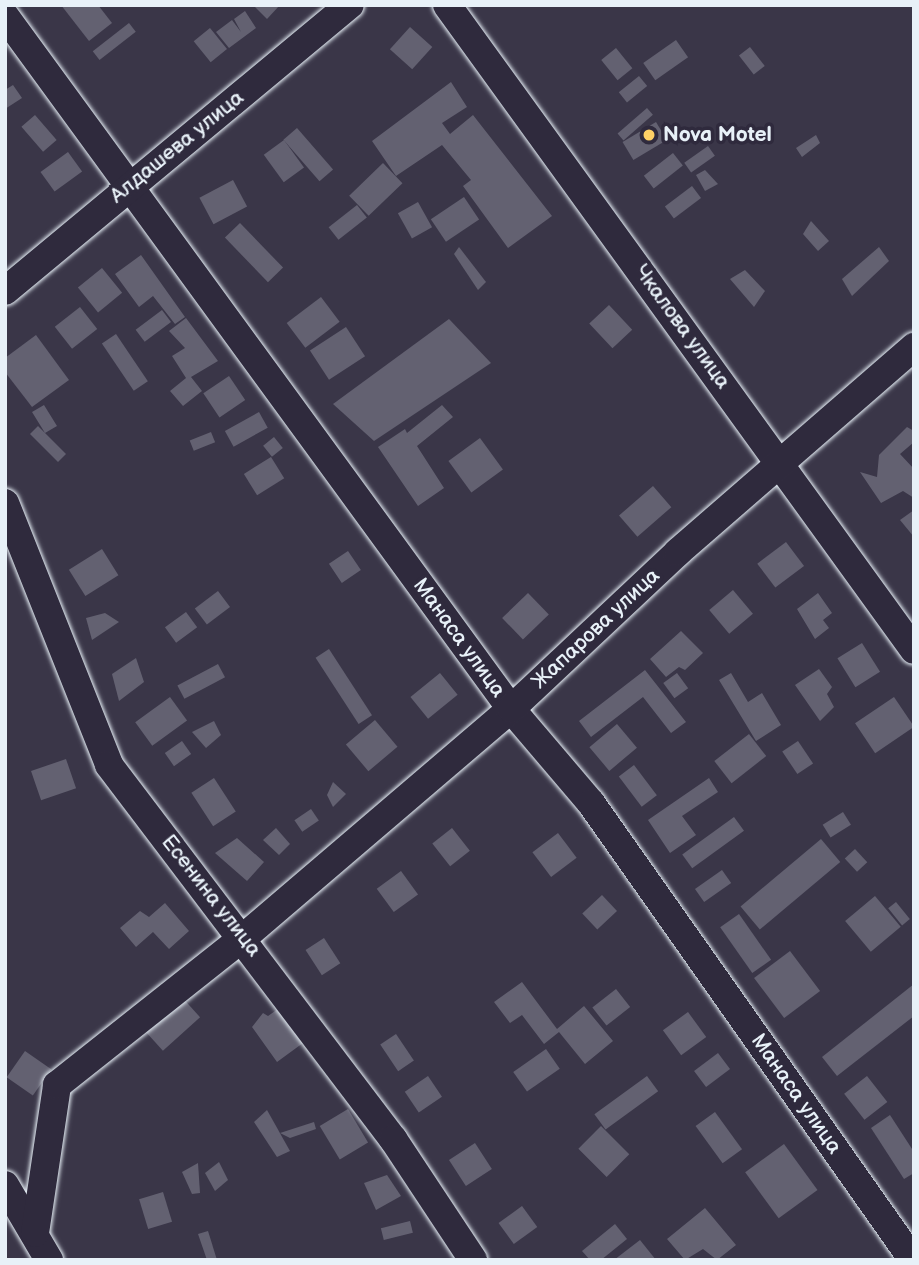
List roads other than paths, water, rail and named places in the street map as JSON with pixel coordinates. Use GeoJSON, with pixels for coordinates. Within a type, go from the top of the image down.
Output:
{"type":"FeatureCollection","features":[{"type":"Feature","properties":{"kind":"street","name":"Алдашева улица"},"geometry":{"type":"LineString","coordinates":[[5,291],[350,5]]}},
{"type":"Feature","properties":{"kind":"street","name":"Чкалова улица"},"geometry":{"type":"LineString","coordinates":[[447,5],[780,461],[914,650]]}},
{"type":"Feature","properties":{"kind":"street","name":"Манаса улица"},"geometry":{"type":"LineString","coordinates":[[5,16],[127,188],[511,709],[591,803],[913,1260]]}},
{"type":"Feature","properties":{"kind":"street","name":"Жапарова улица"},"geometry":{"type":"LineString","coordinates":[[35,1233],[57,1085],[244,937],[511,709],[780,461],[914,347]]}},
{"type":"Feature","properties":{"kind":"street","name":"Есенина улица"},"geometry":{"type":"LineString","coordinates":[[5,503],[109,765],[244,937],[393,1139],[473,1260]]}},
{"type":"Feature","properties":{"kind":"street"},"geometry":{"type":"LineString","coordinates":[[5,1185],[49,1260]]}},
{"type":"Feature","properties":{"kind":"place","name":"Nova Motel"},"geometry":{"type":"Point","coordinates":[649,135]}}]}
